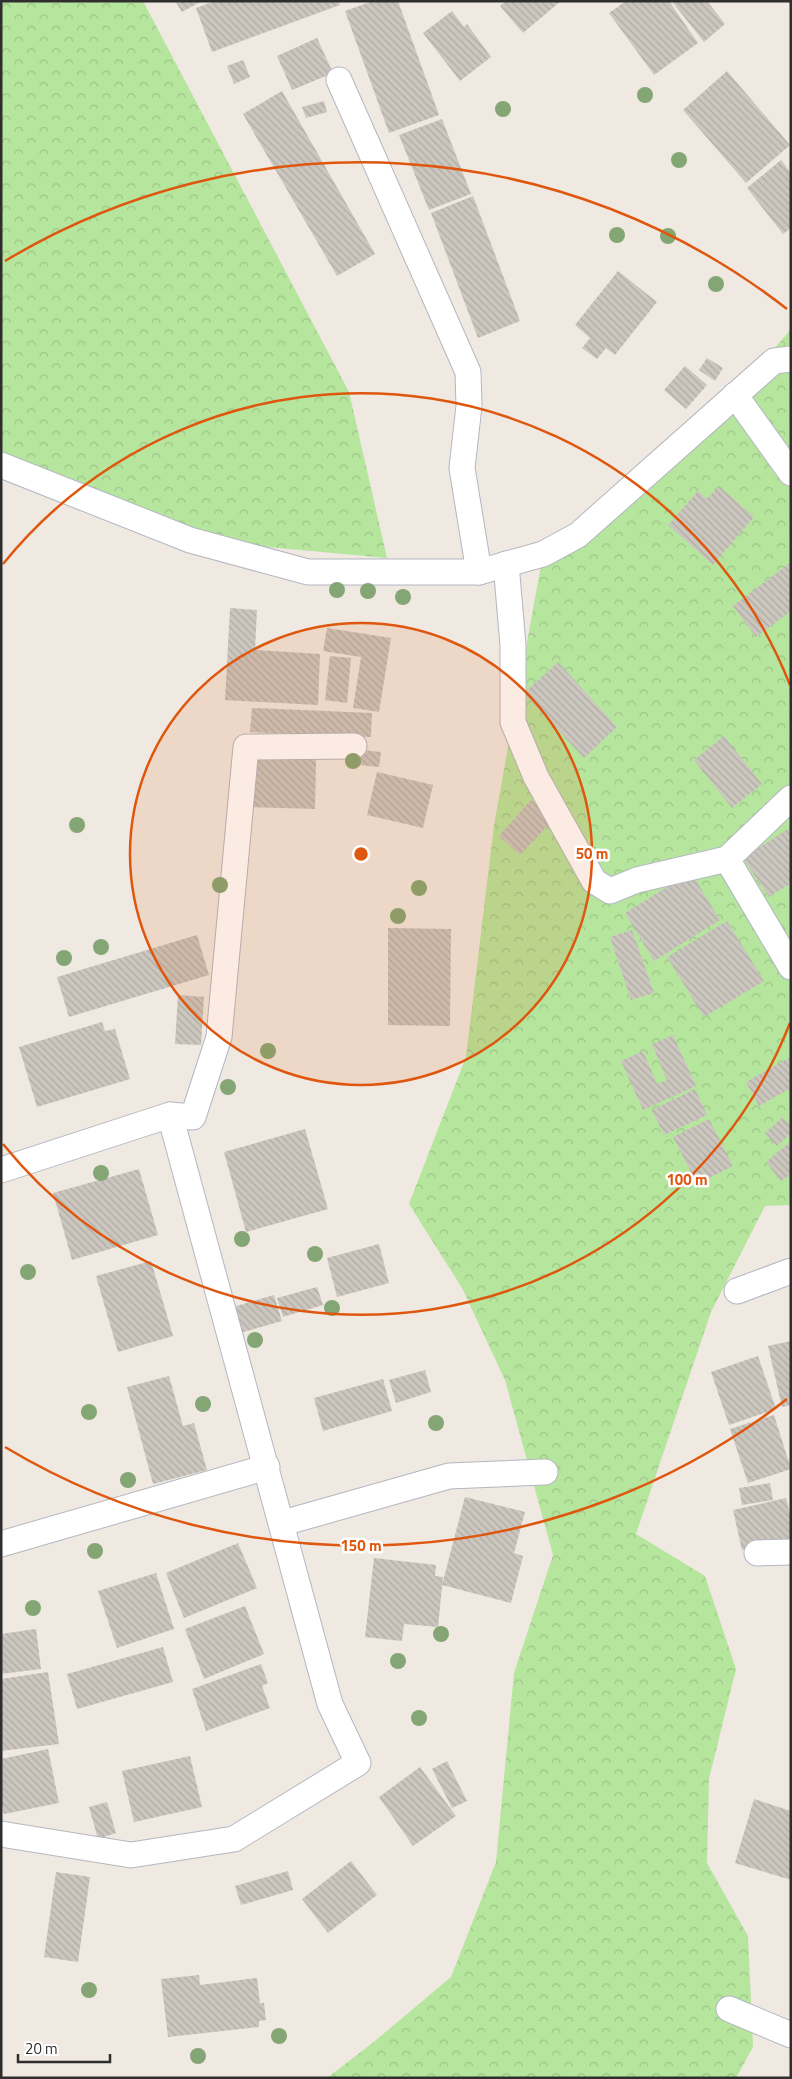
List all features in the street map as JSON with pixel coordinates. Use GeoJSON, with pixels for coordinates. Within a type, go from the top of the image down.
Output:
{"type":"FeatureCollection","features":[{"type":"Feature","properties":{"kind":"street"},"geometry":{"type":"LineString","coordinates":[[339,80],[468,372],[469,406],[462,468],[479,572]]}},
{"type":"Feature","properties":{"kind":"street"},"geometry":{"type":"LineString","coordinates":[[1,465],[190,540],[308,572],[479,572],[543,554],[578,535],[774,361],[791,359]]}},
{"type":"Feature","properties":{"kind":"street"},"geometry":{"type":"LineString","coordinates":[[735,395],[791,473]]}},
{"type":"Feature","properties":{"kind":"street"},"geometry":{"type":"LineString","coordinates":[[506,564],[513,645],[513,722],[536,777],[594,881],[610,891],[637,880],[727,859],[791,798]]}},
{"type":"Feature","properties":{"kind":"street"},"geometry":{"type":"LineString","coordinates":[[1,1170],[170,1115],[193,1117],[219,1036],[246,748],[354,746]]}},
{"type":"Feature","properties":{"kind":"street"},"geometry":{"type":"LineString","coordinates":[[727,859],[791,967]]}},
{"type":"Feature","properties":{"kind":"street"},"geometry":{"type":"LineString","coordinates":[[1,1834],[131,1855],[234,1839],[358,1764],[330,1704],[170,1115]]}},
{"type":"Feature","properties":{"kind":"street"},"geometry":{"type":"LineString","coordinates":[[737,1291],[791,1271]]}},
{"type":"Feature","properties":{"kind":"street"},"geometry":{"type":"LineString","coordinates":[[1,1544],[267,1467]]}},
{"type":"Feature","properties":{"kind":"street"},"geometry":{"type":"LineString","coordinates":[[282,1523],[449,1476],[545,1472]]}},
{"type":"Feature","properties":{"kind":"street"},"geometry":{"type":"LineString","coordinates":[[758,1553],[791,1552]]}},
{"type":"Feature","properties":{"kind":"street"},"geometry":{"type":"LineString","coordinates":[[729,2009],[791,2035]]}},
{"type":"Feature","properties":{"kind":"green space"},"geometry":{"type":"Polygon","coordinates":[[[1,1],[143,1],[349,392],[387,558],[190,540],[1,458],[1,1]]]}},
{"type":"Feature","properties":{"kind":"green space"},"geometry":{"type":"Polygon","coordinates":[[[791,329],[791,1205],[765,1206],[711,1312],[636,1534],[705,1576],[736,1669],[709,1779],[707,1863],[748,1936],[753,2047],[736,2078],[327,2078],[375,2041],[451,1977],[496,1862],[514,1673],[553,1555],[505,1380],[462,1288],[409,1204],[466,1057],[494,825],[543,554],[735,395],[791,329]]]}},
{"type":"Feature","properties":{"kind":"building"},"geometry":{"type":"Polygon","coordinates":[[[175,1],[202,1],[182,12],[175,1]]]}},
{"type":"Feature","properties":{"kind":"building"},"geometry":{"type":"Polygon","coordinates":[[[215,1],[338,1],[340,5],[212,52],[196,8],[215,1]]]}},
{"type":"Feature","properties":{"kind":"building"},"geometry":{"type":"Polygon","coordinates":[[[373,1],[398,1],[439,115],[389,133],[345,11],[373,1]]]}},
{"type":"Feature","properties":{"kind":"building"},"geometry":{"type":"Polygon","coordinates":[[[506,1],[561,1],[523,33],[500,6],[506,1]]]}},
{"type":"Feature","properties":{"kind":"building"},"geometry":{"type":"Polygon","coordinates":[[[626,1],[669,1],[698,43],[654,75],[609,13],[626,1]]]}},
{"type":"Feature","properties":{"kind":"building"},"geometry":{"type":"Polygon","coordinates":[[[675,1],[707,1],[725,24],[704,42],[673,3],[675,1]]]}},
{"type":"Feature","properties":{"kind":"building"},"geometry":{"type":"Polygon","coordinates":[[[452,11],[464,27],[467,24],[491,57],[460,81],[423,33],[452,11]]]}},
{"type":"Feature","properties":{"kind":"building"},"geometry":{"type":"Polygon","coordinates":[[[317,38],[333,73],[292,90],[277,56],[317,38]]]}},
{"type":"Feature","properties":{"kind":"building"},"geometry":{"type":"Polygon","coordinates":[[[243,60],[250,77],[234,84],[227,66],[243,60]]]}},
{"type":"Feature","properties":{"kind":"building"},"geometry":{"type":"Polygon","coordinates":[[[727,71],[790,145],[746,183],[683,110],[727,71]]]}},
{"type":"Feature","properties":{"kind":"building"},"geometry":{"type":"Polygon","coordinates":[[[282,91],[375,254],[337,276],[243,114],[282,91]]]}},
{"type":"Feature","properties":{"kind":"building"},"geometry":{"type":"Polygon","coordinates":[[[324,101],[327,112],[306,118],[302,107],[324,101]]]}},
{"type":"Feature","properties":{"kind":"building"},"geometry":{"type":"Polygon","coordinates":[[[442,119],[471,194],[429,210],[399,135],[442,119]]]}},
{"type":"Feature","properties":{"kind":"building"},"geometry":{"type":"Polygon","coordinates":[[[781,160],[791,173],[791,228],[783,234],[747,188],[781,160]]]}},
{"type":"Feature","properties":{"kind":"building"},"geometry":{"type":"Polygon","coordinates":[[[473,196],[520,321],[478,338],[431,213],[473,196]]]}},
{"type":"Feature","properties":{"kind":"building"},"geometry":{"type":"Polygon","coordinates":[[[618,271],[657,302],[615,355],[606,348],[597,359],[582,348],[590,338],[575,325],[618,271]]]}},
{"type":"Feature","properties":{"kind":"building"},"geometry":{"type":"Polygon","coordinates":[[[707,358],[723,368],[715,381],[699,370],[707,358]]]}},
{"type":"Feature","properties":{"kind":"building"},"geometry":{"type":"Polygon","coordinates":[[[685,366],[707,385],[686,409],[664,390],[685,366]]]}},
{"type":"Feature","properties":{"kind":"building"},"geometry":{"type":"Polygon","coordinates":[[[719,486],[754,517],[713,565],[668,525],[698,491],[707,499],[719,486]]]}},
{"type":"Feature","properties":{"kind":"building"},"geometry":{"type":"Polygon","coordinates":[[[791,562],[791,611],[756,637],[733,606],[791,562]]]}},
{"type":"Feature","properties":{"kind":"building"},"geometry":{"type":"Polygon","coordinates":[[[230,608],[257,610],[255,650],[320,654],[318,705],[225,700],[230,608]]]}},
{"type":"Feature","properties":{"kind":"building"},"geometry":{"type":"Polygon","coordinates":[[[327,628],[391,638],[379,712],[353,708],[361,657],[323,651],[327,628]]]}},
{"type":"Feature","properties":{"kind":"building"},"geometry":{"type":"Polygon","coordinates":[[[330,656],[351,658],[347,703],[325,700],[330,656]]]}},
{"type":"Feature","properties":{"kind":"building"},"geometry":{"type":"Polygon","coordinates":[[[558,662],[617,727],[584,758],[524,693],[558,662]]]}},
{"type":"Feature","properties":{"kind":"building"},"geometry":{"type":"Polygon","coordinates":[[[252,708],[372,713],[371,737],[250,732],[252,708]]]}},
{"type":"Feature","properties":{"kind":"building"},"geometry":{"type":"Polygon","coordinates":[[[724,736],[762,784],[732,808],[694,760],[724,736]]]}},
{"type":"Feature","properties":{"kind":"building"},"geometry":{"type":"Polygon","coordinates":[[[361,750],[381,752],[379,767],[359,765],[361,750]]]}},
{"type":"Feature","properties":{"kind":"building"},"geometry":{"type":"Polygon","coordinates":[[[250,758],[316,760],[315,809],[249,807],[250,758]]]}},
{"type":"Feature","properties":{"kind":"building"},"geometry":{"type":"Polygon","coordinates":[[[377,772],[433,785],[423,828],[367,815],[377,772]]]}},
{"type":"Feature","properties":{"kind":"building"},"geometry":{"type":"Polygon","coordinates":[[[531,800],[553,820],[520,855],[499,836],[531,800]]]}},
{"type":"Feature","properties":{"kind":"building"},"geometry":{"type":"Polygon","coordinates":[[[788,829],[791,833],[791,883],[769,897],[743,858],[788,829]]]}},
{"type":"Feature","properties":{"kind":"building"},"geometry":{"type":"Polygon","coordinates":[[[691,872],[720,920],[654,961],[625,913],[691,872]]]}},
{"type":"Feature","properties":{"kind":"building"},"geometry":{"type":"Polygon","coordinates":[[[727,921],[764,981],[704,1017],[667,957],[727,921]]]}},
{"type":"Feature","properties":{"kind":"building"},"geometry":{"type":"Polygon","coordinates":[[[388,928],[451,929],[450,1026],[388,1025],[388,928]]]}},
{"type":"Feature","properties":{"kind":"building"},"geometry":{"type":"Polygon","coordinates":[[[632,930],[654,993],[631,1000],[610,937],[632,930]]]}},
{"type":"Feature","properties":{"kind":"building"},"geometry":{"type":"Polygon","coordinates":[[[197,935],[209,975],[69,1017],[57,977],[197,935]]]}},
{"type":"Feature","properties":{"kind":"building"},"geometry":{"type":"Polygon","coordinates":[[[178,995],[204,997],[201,1045],[175,1044],[178,995]]]}},
{"type":"Feature","properties":{"kind":"building"},"geometry":{"type":"Polygon","coordinates":[[[102,1022],[105,1031],[115,1029],[130,1079],[37,1107],[19,1047],[102,1022]]]}},
{"type":"Feature","properties":{"kind":"building"},"geometry":{"type":"Polygon","coordinates":[[[673,1035],[696,1086],[643,1110],[621,1061],[643,1051],[657,1084],[667,1080],[652,1044],[673,1035]]]}},
{"type":"Feature","properties":{"kind":"building"},"geometry":{"type":"Polygon","coordinates":[[[791,1057],[791,1088],[759,1106],[746,1082],[791,1057]]]}},
{"type":"Feature","properties":{"kind":"building"},"geometry":{"type":"Polygon","coordinates":[[[695,1089],[707,1115],[664,1135],[652,1110],[695,1089]]]}},
{"type":"Feature","properties":{"kind":"building"},"geometry":{"type":"Polygon","coordinates":[[[783,1117],[791,1126],[791,1133],[777,1146],[765,1133],[783,1117]]]}},
{"type":"Feature","properties":{"kind":"building"},"geometry":{"type":"Polygon","coordinates":[[[709,1119],[733,1166],[697,1184],[673,1137],[709,1119]]]}},
{"type":"Feature","properties":{"kind":"building"},"geometry":{"type":"Polygon","coordinates":[[[305,1129],[328,1209],[246,1232],[224,1152],[305,1129]]]}},
{"type":"Feature","properties":{"kind":"building"},"geometry":{"type":"Polygon","coordinates":[[[791,1141],[791,1174],[781,1181],[766,1162],[791,1141]]]}},
{"type":"Feature","properties":{"kind":"building"},"geometry":{"type":"Polygon","coordinates":[[[139,1169],[158,1235],[72,1260],[53,1193],[139,1169]]]}},
{"type":"Feature","properties":{"kind":"building"},"geometry":{"type":"Polygon","coordinates":[[[379,1244],[389,1283],[337,1297],[327,1258],[379,1244]]]}},
{"type":"Feature","properties":{"kind":"building"},"geometry":{"type":"Polygon","coordinates":[[[151,1261],[173,1336],[118,1352],[96,1276],[151,1261]]]}},
{"type":"Feature","properties":{"kind":"building"},"geometry":{"type":"Polygon","coordinates":[[[317,1287],[323,1305],[283,1317],[277,1298],[317,1287]]]}},
{"type":"Feature","properties":{"kind":"building"},"geometry":{"type":"Polygon","coordinates":[[[274,1295],[282,1321],[240,1333],[233,1307],[274,1295]]]}},
{"type":"Feature","properties":{"kind":"building"},"geometry":{"type":"Polygon","coordinates":[[[791,1341],[791,1405],[782,1407],[768,1346],[791,1341]]]}},
{"type":"Feature","properties":{"kind":"building"},"geometry":{"type":"Polygon","coordinates":[[[758,1356],[776,1409],[729,1425],[711,1372],[758,1356]]]}},
{"type":"Feature","properties":{"kind":"building"},"geometry":{"type":"Polygon","coordinates":[[[425,1370],[431,1392],[396,1403],[389,1380],[425,1370]]]}},
{"type":"Feature","properties":{"kind":"building"},"geometry":{"type":"Polygon","coordinates":[[[169,1376],[183,1426],[194,1423],[207,1470],[153,1484],[127,1387],[169,1376]]]}},
{"type":"Feature","properties":{"kind":"building"},"geometry":{"type":"Polygon","coordinates":[[[383,1379],[392,1411],[323,1431],[314,1398],[383,1379]]]}},
{"type":"Feature","properties":{"kind":"building"},"geometry":{"type":"Polygon","coordinates":[[[774,1415],[791,1469],[748,1483],[730,1429],[774,1415]]]}},
{"type":"Feature","properties":{"kind":"building"},"geometry":{"type":"Polygon","coordinates":[[[770,1483],[773,1500],[742,1505],[739,1488],[770,1483]]]}},
{"type":"Feature","properties":{"kind":"building"},"geometry":{"type":"Polygon","coordinates":[[[465,1497],[525,1512],[514,1553],[523,1556],[511,1603],[442,1585],[465,1497]]]}},
{"type":"Feature","properties":{"kind":"building"},"geometry":{"type":"Polygon","coordinates":[[[786,1498],[791,1518],[791,1539],[742,1550],[733,1510],[786,1498]]]}},
{"type":"Feature","properties":{"kind":"building"},"geometry":{"type":"Polygon","coordinates":[[[238,1543],[257,1588],[184,1618],[166,1573],[238,1543]]]}},
{"type":"Feature","properties":{"kind":"building"},"geometry":{"type":"Polygon","coordinates":[[[374,1558],[436,1565],[435,1576],[443,1577],[438,1627],[404,1624],[402,1641],[365,1637],[374,1558]]]}},
{"type":"Feature","properties":{"kind":"building"},"geometry":{"type":"Polygon","coordinates":[[[156,1573],[174,1629],[117,1648],[98,1591],[156,1573]]]}},
{"type":"Feature","properties":{"kind":"building"},"geometry":{"type":"Polygon","coordinates":[[[245,1606],[264,1654],[204,1679],[185,1629],[245,1606]]]}},
{"type":"Feature","properties":{"kind":"building"},"geometry":{"type":"Polygon","coordinates":[[[36,1629],[41,1669],[1,1674],[1,1634],[36,1629]]]}},
{"type":"Feature","properties":{"kind":"building"},"geometry":{"type":"Polygon","coordinates":[[[163,1647],[173,1682],[77,1709],[67,1674],[163,1647]]]}},
{"type":"Feature","properties":{"kind":"building"},"geometry":{"type":"Polygon","coordinates":[[[261,1664],[268,1683],[262,1686],[270,1708],[206,1731],[192,1689],[261,1664]]]}},
{"type":"Feature","properties":{"kind":"building"},"geometry":{"type":"Polygon","coordinates":[[[48,1672],[59,1744],[1,1751],[1,1679],[48,1672]]]}},
{"type":"Feature","properties":{"kind":"building"},"geometry":{"type":"Polygon","coordinates":[[[48,1749],[59,1803],[4,1814],[1,1802],[1,1759],[48,1749]]]}},
{"type":"Feature","properties":{"kind":"building"},"geometry":{"type":"Polygon","coordinates":[[[190,1756],[202,1807],[134,1822],[122,1771],[190,1756]]]}},
{"type":"Feature","properties":{"kind":"building"},"geometry":{"type":"Polygon","coordinates":[[[447,1761],[467,1801],[452,1808],[432,1769],[447,1761]]]}},
{"type":"Feature","properties":{"kind":"building"},"geometry":{"type":"Polygon","coordinates":[[[420,1767],[456,1816],[413,1846],[379,1797],[420,1767]]]}},
{"type":"Feature","properties":{"kind":"building"},"geometry":{"type":"Polygon","coordinates":[[[754,1799],[791,1811],[791,1880],[735,1863],[754,1799]]]}},
{"type":"Feature","properties":{"kind":"building"},"geometry":{"type":"Polygon","coordinates":[[[107,1802],[116,1833],[98,1839],[89,1807],[107,1802]]]}},
{"type":"Feature","properties":{"kind":"building"},"geometry":{"type":"Polygon","coordinates":[[[351,1861],[377,1895],[328,1933],[302,1899],[351,1861]]]}},
{"type":"Feature","properties":{"kind":"building"},"geometry":{"type":"Polygon","coordinates":[[[288,1871],[293,1890],[241,1905],[235,1886],[288,1871]]]}},
{"type":"Feature","properties":{"kind":"building"},"geometry":{"type":"Polygon","coordinates":[[[56,1872],[90,1877],[78,1962],[44,1957],[56,1872]]]}},
{"type":"Feature","properties":{"kind":"building"},"geometry":{"type":"Polygon","coordinates":[[[199,1975],[200,1985],[257,1978],[260,2003],[264,2003],[266,2020],[259,2021],[259,2027],[168,2037],[161,1979],[199,1975]]]}}]}
